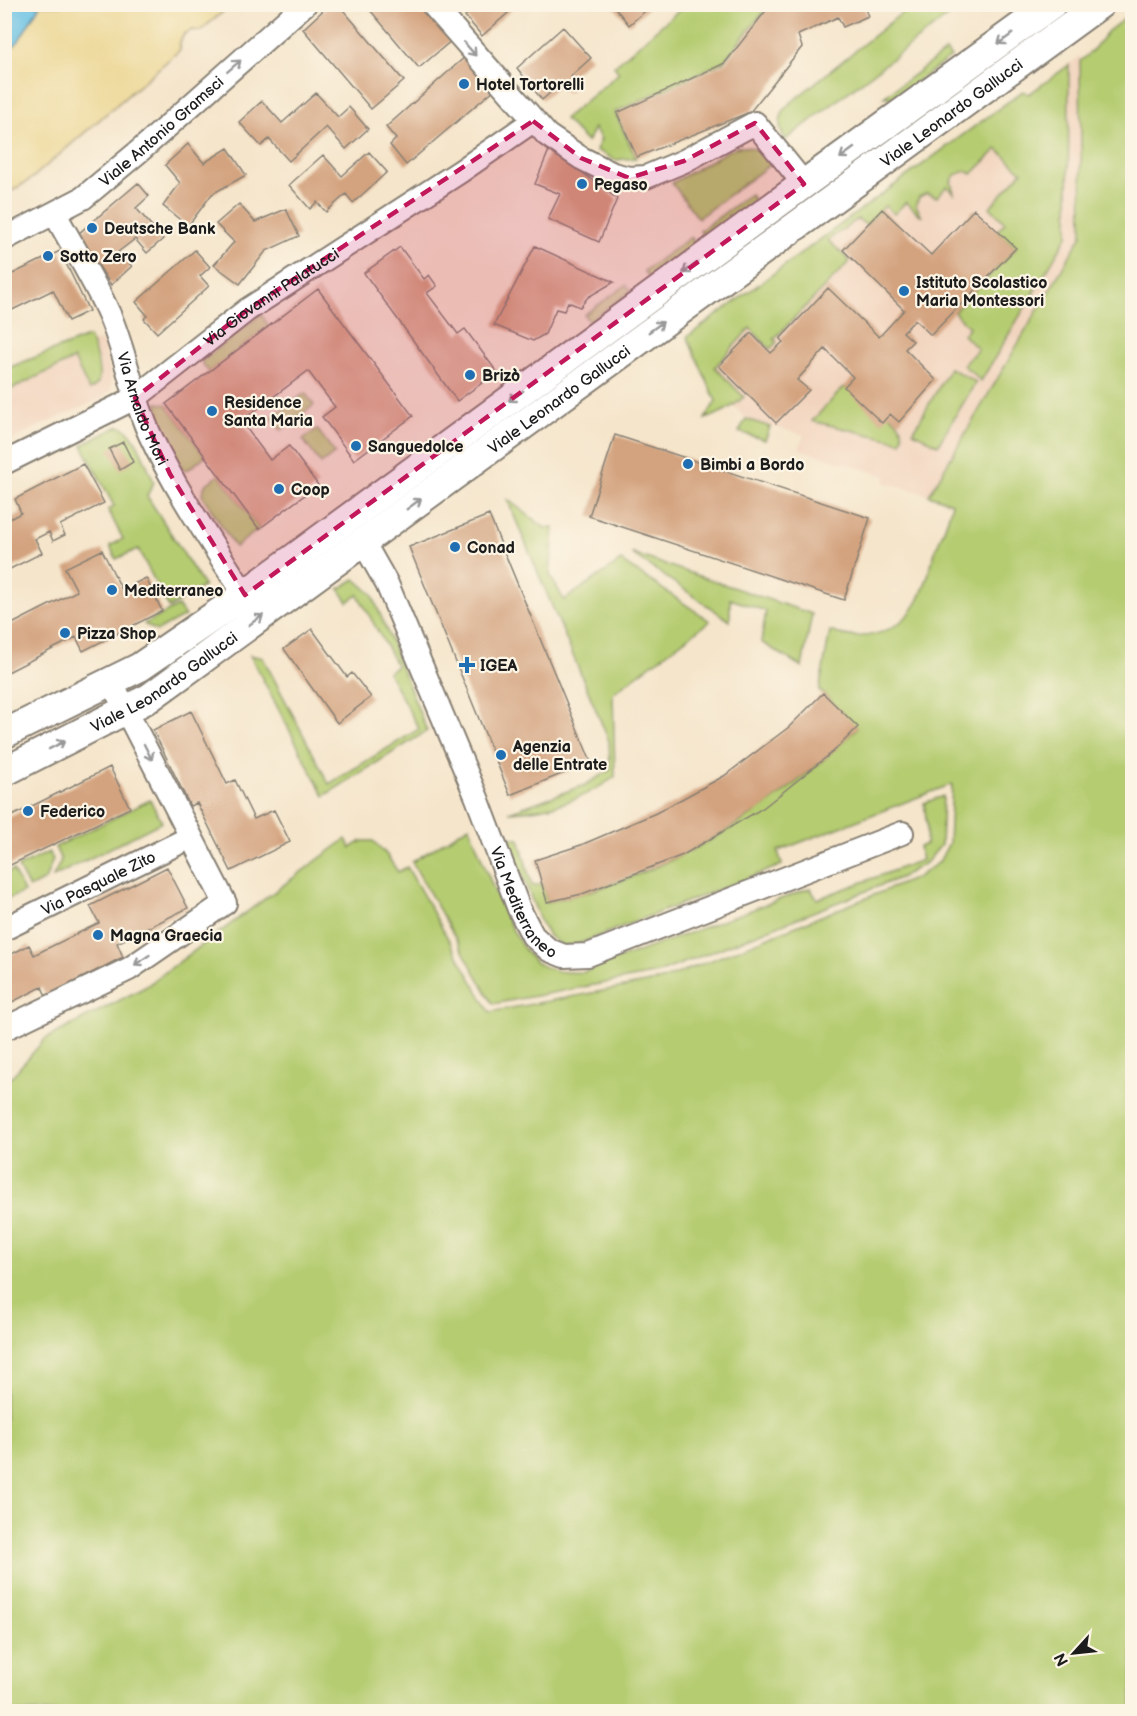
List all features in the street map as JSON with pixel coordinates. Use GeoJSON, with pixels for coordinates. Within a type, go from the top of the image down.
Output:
{"type":"FeatureCollection","features":[{"type":"Feature","properties":{"kind":"street","name":"Viale Antonio Gramsci"},"geometry":{"type":"LineString","coordinates":[[4,239],[83,198],[135,155],[305,4]]}},
{"type":"Feature","properties":{"kind":"street"},"geometry":{"type":"LineString","coordinates":[[432,4],[547,135],[581,158],[613,174],[629,178],[645,177],[684,162],[755,123],[804,184]]}},
{"type":"Feature","properties":{"kind":"street","name":"Viale Leonardo Gallucci"},"geometry":{"type":"LineString","coordinates":[[4,735],[140,667],[244,595],[1052,4]]}},
{"type":"Feature","properties":{"kind":"street","name":"Viale Leonardo Gallucci"},"geometry":{"type":"LineString","coordinates":[[4,772],[149,698],[1100,4]]}},
{"type":"Feature","properties":{"kind":"street","name":"Via Giovanni Palatucci"},"geometry":{"type":"LineString","coordinates":[[4,463],[135,398],[247,310],[461,171],[533,121]]}},
{"type":"Feature","properties":{"kind":"street","name":"Via Arnaldo Mori"},"geometry":{"type":"LineString","coordinates":[[55,214],[108,313],[135,398],[170,474],[244,595]]}},
{"type":"Feature","properties":{"kind":"street","name":"Via Mediterraneo"},"geometry":{"type":"LineString","coordinates":[[359,544],[370,554],[387,584],[477,798],[519,909],[533,936],[549,950],[564,956],[588,954],[902,833]]}},
{"type":"Feature","properties":{"kind":"street"},"geometry":{"type":"LineString","coordinates":[[4,1029],[129,969],[225,903],[111,681]]}},
{"type":"Feature","properties":{"kind":"street","name":"Via Pasquale Zito"},"geometry":{"type":"LineString","coordinates":[[4,929],[191,837]]}},
{"type":"Feature","properties":{"kind":"highlighted area"},"geometry":{"type":"Polygon","coordinates":[[[533,121],[581,158],[629,178],[684,161],[755,123],[804,184],[245,595],[170,474],[135,398],[247,310],[533,121]]]}},
{"type":"Feature","properties":{"kind":"shaded area","name":"Istituto Scolastico Maria Montessori"},"geometry":{"type":"Polygon","coordinates":[[[1080,56],[1082,235],[929,495],[884,482],[886,476],[799,449],[804,435],[746,419],[734,406],[722,414],[690,342],[1080,56]]]}},
{"type":"Feature","properties":{"kind":"shaded area"},"geometry":{"type":"Polygon","coordinates":[[[88,337],[92,342],[103,341],[111,376],[109,392],[103,398],[37,427],[5,445],[5,369],[88,337]]]}},
{"type":"Feature","properties":{"kind":"green space"},"geometry":{"type":"Polygon","coordinates":[[[685,5],[769,5],[723,62],[615,112],[636,158],[615,160],[596,150],[601,139],[594,128],[587,142],[564,119],[619,73],[614,66],[685,5]]]}},
{"type":"Feature","properties":{"kind":"green space"},"geometry":{"type":"Polygon","coordinates":[[[908,5],[943,5],[951,14],[785,140],[780,122],[788,105],[909,7],[908,5]]]}},
{"type":"Feature","properties":{"kind":"green space"},"geometry":{"type":"Polygon","coordinates":[[[1132,13],[1132,1711],[5,1712],[5,1084],[45,1039],[145,987],[346,839],[351,848],[362,841],[373,841],[386,854],[398,872],[407,867],[490,1012],[662,980],[916,878],[939,862],[949,843],[952,784],[778,851],[782,865],[575,945],[564,946],[550,937],[541,923],[507,837],[519,839],[532,886],[542,884],[547,902],[591,891],[633,876],[715,838],[790,788],[857,728],[819,691],[830,631],[855,636],[880,633],[901,621],[921,595],[952,503],[929,495],[1082,235],[1080,61],[1092,51],[1108,31],[1132,13]]]}},
{"type":"Feature","properties":{"kind":"green space"},"geometry":{"type":"Polygon","coordinates":[[[946,51],[951,57],[894,98],[884,97],[946,51]]]}},
{"type":"Feature","properties":{"kind":"green space"},"geometry":{"type":"Polygon","coordinates":[[[1069,65],[1068,235],[981,381],[963,365],[978,349],[963,335],[969,327],[954,312],[1016,248],[997,231],[1005,223],[990,207],[1022,172],[997,149],[972,174],[965,171],[955,175],[951,182],[954,193],[947,186],[937,197],[927,193],[919,197],[916,205],[922,217],[906,202],[894,214],[885,206],[866,225],[858,219],[828,240],[850,261],[774,339],[777,342],[770,349],[750,328],[715,367],[744,397],[726,410],[705,419],[716,401],[687,337],[1023,91],[1029,94],[1069,65]]]}},
{"type":"Feature","properties":{"kind":"green space"},"geometry":{"type":"Polygon","coordinates":[[[737,147],[757,150],[772,163],[698,218],[672,183],[737,147]]]}},
{"type":"Feature","properties":{"kind":"green space"},"geometry":{"type":"Polygon","coordinates":[[[750,194],[755,201],[705,238],[700,231],[750,194]]]}},
{"type":"Feature","properties":{"kind":"green space"},"geometry":{"type":"Polygon","coordinates":[[[691,237],[696,244],[649,278],[644,271],[691,237]]]}},
{"type":"Feature","properties":{"kind":"green space"},"geometry":{"type":"Polygon","coordinates":[[[626,285],[631,291],[589,321],[584,315],[626,285]]]}},
{"type":"Feature","properties":{"kind":"green space"},"geometry":{"type":"Polygon","coordinates":[[[261,314],[269,326],[209,372],[201,362],[261,314]]]}},
{"type":"Feature","properties":{"kind":"green space"},"geometry":{"type":"Polygon","coordinates":[[[88,337],[95,353],[99,375],[97,384],[89,390],[74,359],[5,392],[5,369],[88,337]]]}},
{"type":"Feature","properties":{"kind":"green space"},"geometry":{"type":"Polygon","coordinates":[[[950,368],[976,382],[938,445],[913,432],[950,368]]]}},
{"type":"Feature","properties":{"kind":"green space"},"geometry":{"type":"Polygon","coordinates":[[[844,387],[893,417],[903,433],[901,442],[812,421],[844,387]]]}},
{"type":"Feature","properties":{"kind":"green space"},"geometry":{"type":"Polygon","coordinates":[[[305,393],[314,405],[281,430],[271,418],[305,393]]]}},
{"type":"Feature","properties":{"kind":"green space"},"geometry":{"type":"Polygon","coordinates":[[[157,403],[166,404],[205,456],[189,469],[183,470],[159,420],[157,403]]]}},
{"type":"Feature","properties":{"kind":"green space"},"geometry":{"type":"Polygon","coordinates":[[[746,419],[770,427],[765,440],[739,432],[746,419]]]}},
{"type":"Feature","properties":{"kind":"green space"},"geometry":{"type":"Polygon","coordinates":[[[119,426],[125,428],[135,441],[154,482],[147,496],[204,586],[169,608],[138,549],[116,559],[110,546],[123,539],[108,510],[114,506],[82,445],[119,426]]]}},
{"type":"Feature","properties":{"kind":"green space"},"geometry":{"type":"Polygon","coordinates":[[[317,429],[335,453],[321,464],[303,440],[317,429]]]}},
{"type":"Feature","properties":{"kind":"green space"},"geometry":{"type":"Polygon","coordinates":[[[219,475],[259,529],[235,547],[202,495],[205,485],[219,475]]]}},
{"type":"Feature","properties":{"kind":"green space"},"geometry":{"type":"Polygon","coordinates":[[[507,499],[545,528],[554,527],[550,575],[564,600],[621,561],[710,621],[613,693],[615,777],[565,803],[509,812],[585,785],[610,770],[609,741],[507,499]]]}},
{"type":"Feature","properties":{"kind":"green space"},"geometry":{"type":"Polygon","coordinates":[[[631,553],[812,614],[802,667],[761,642],[766,611],[730,599],[730,621],[631,553]]]}},
{"type":"Feature","properties":{"kind":"green space"},"geometry":{"type":"Polygon","coordinates":[[[355,579],[372,594],[427,731],[324,796],[250,655],[263,658],[329,784],[419,729],[388,672],[397,666],[358,595],[348,602],[339,589],[355,579]]]}},
{"type":"Feature","properties":{"kind":"green space"},"geometry":{"type":"Polygon","coordinates":[[[178,606],[185,616],[157,631],[144,624],[178,606]]]}},
{"type":"Feature","properties":{"kind":"green space"},"geometry":{"type":"Polygon","coordinates":[[[943,796],[941,845],[927,862],[902,877],[658,973],[493,1004],[412,862],[469,826],[507,919],[526,952],[536,962],[547,968],[565,972],[584,972],[810,888],[817,899],[922,860],[919,847],[926,844],[927,826],[924,803],[943,796]]]}},
{"type":"Feature","properties":{"kind":"green space"},"geometry":{"type":"Polygon","coordinates":[[[150,800],[162,822],[53,877],[61,860],[55,847],[150,800]]]}},
{"type":"Feature","properties":{"kind":"green space"},"geometry":{"type":"Polygon","coordinates":[[[49,852],[53,859],[45,880],[29,888],[18,867],[49,852]]]}},
{"type":"Feature","properties":{"kind":"green space"},"geometry":{"type":"Polygon","coordinates":[[[13,870],[24,892],[6,900],[5,874],[13,870]]]}},
{"type":"Feature","properties":{"kind":"sand"},"geometry":{"type":"Polygon","coordinates":[[[40,5],[231,5],[200,31],[192,30],[184,34],[180,42],[180,50],[30,180],[5,195],[5,53],[18,42],[40,5]]]}},
{"type":"Feature","properties":{"kind":"water"},"geometry":{"type":"Polygon","coordinates":[[[5,4],[40,5],[18,42],[5,53],[5,4]]]}},
{"type":"Feature","properties":{"kind":"building"},"geometry":{"type":"Polygon","coordinates":[[[330,4],[338,4],[404,81],[371,109],[303,29],[330,4]]]}},
{"type":"Feature","properties":{"kind":"building"},"geometry":{"type":"Polygon","coordinates":[[[365,4],[422,4],[452,40],[419,68],[365,4]]]}},
{"type":"Feature","properties":{"kind":"building"},"geometry":{"type":"Polygon","coordinates":[[[478,4],[518,4],[482,36],[465,16],[478,4]]]}},
{"type":"Feature","properties":{"kind":"building"},"geometry":{"type":"Polygon","coordinates":[[[612,4],[653,4],[629,25],[612,4]]]}},
{"type":"Feature","properties":{"kind":"building"},"geometry":{"type":"Polygon","coordinates":[[[771,4],[863,4],[868,16],[843,27],[838,17],[798,35],[802,47],[750,112],[637,157],[617,113],[725,63],[771,4]]]}},
{"type":"Feature","properties":{"kind":"building"},"geometry":{"type":"Polygon","coordinates":[[[948,4],[961,4],[953,11],[948,4]]]}},
{"type":"Feature","properties":{"kind":"building"},"geometry":{"type":"Polygon","coordinates":[[[563,27],[591,58],[571,76],[578,84],[567,93],[559,85],[542,100],[517,68],[563,27]]]}},
{"type":"Feature","properties":{"kind":"building"},"geometry":{"type":"Polygon","coordinates":[[[466,56],[495,89],[406,165],[390,145],[396,139],[386,127],[466,56]]]}},
{"type":"Feature","properties":{"kind":"building"},"geometry":{"type":"Polygon","coordinates":[[[316,93],[338,117],[349,107],[368,129],[346,149],[326,127],[289,161],[269,139],[261,146],[239,122],[262,101],[282,123],[316,93]]]}},
{"type":"Feature","properties":{"kind":"building"},"geometry":{"type":"Polygon","coordinates":[[[188,144],[204,163],[228,148],[246,175],[212,194],[188,226],[163,206],[180,183],[165,165],[188,144]]]}},
{"type":"Feature","properties":{"kind":"building"},"geometry":{"type":"Polygon","coordinates":[[[550,148],[617,199],[599,242],[548,219],[560,194],[535,184],[550,148]]]}},
{"type":"Feature","properties":{"kind":"building"},"geometry":{"type":"Polygon","coordinates":[[[369,152],[387,172],[353,203],[346,194],[326,212],[317,202],[310,209],[289,185],[323,155],[342,176],[369,152]]]}},
{"type":"Feature","properties":{"kind":"building"},"geometry":{"type":"Polygon","coordinates":[[[138,183],[149,196],[136,208],[163,239],[147,253],[135,239],[118,252],[132,266],[111,285],[78,234],[138,183]]]}},
{"type":"Feature","properties":{"kind":"building"},"geometry":{"type":"Polygon","coordinates":[[[239,204],[255,222],[286,209],[299,236],[266,251],[240,284],[214,265],[234,242],[216,224],[239,204]]]}},
{"type":"Feature","properties":{"kind":"building"},"geometry":{"type":"Polygon","coordinates":[[[882,209],[931,255],[974,209],[1016,248],[931,335],[915,320],[903,332],[913,341],[905,349],[936,380],[899,422],[890,414],[882,423],[844,387],[853,377],[825,349],[797,380],[809,390],[776,423],[719,366],[751,333],[771,353],[783,342],[780,339],[828,288],[879,337],[904,310],[843,250],[882,209]]]}},
{"type":"Feature","properties":{"kind":"building"},"geometry":{"type":"Polygon","coordinates":[[[535,246],[614,282],[588,297],[580,307],[568,302],[564,311],[556,309],[545,334],[533,341],[494,325],[535,246]]]}},
{"type":"Feature","properties":{"kind":"building"},"geometry":{"type":"Polygon","coordinates":[[[400,247],[424,279],[429,275],[437,286],[427,293],[458,334],[465,329],[497,372],[457,401],[364,273],[400,247]]]}},
{"type":"Feature","properties":{"kind":"building"},"geometry":{"type":"Polygon","coordinates":[[[195,250],[210,267],[200,276],[209,286],[157,333],[144,319],[147,315],[136,302],[195,250]]]}},
{"type":"Feature","properties":{"kind":"building"},"geometry":{"type":"Polygon","coordinates":[[[60,251],[89,311],[68,321],[53,290],[4,314],[4,278],[60,251]]]}},
{"type":"Feature","properties":{"kind":"building","name":"Residence Santa Maria"},"geometry":{"type":"Polygon","coordinates":[[[318,289],[413,416],[354,460],[322,417],[335,407],[308,371],[241,421],[270,460],[289,446],[318,485],[259,529],[166,404],[318,289]]]}},
{"type":"Feature","properties":{"kind":"building"},"geometry":{"type":"Polygon","coordinates":[[[615,435],[870,518],[844,600],[589,516],[615,435]]]}},
{"type":"Feature","properties":{"kind":"building"},"geometry":{"type":"Polygon","coordinates":[[[123,442],[133,462],[120,470],[109,449],[123,442]]]}},
{"type":"Feature","properties":{"kind":"building"},"geometry":{"type":"Polygon","coordinates":[[[83,464],[104,503],[60,525],[65,535],[53,541],[49,532],[35,539],[42,553],[4,572],[4,522],[21,513],[15,499],[83,464]]]}},
{"type":"Feature","properties":{"kind":"building"},"geometry":{"type":"Polygon","coordinates":[[[489,515],[591,762],[510,795],[409,547],[489,515]]]}},
{"type":"Feature","properties":{"kind":"building"},"geometry":{"type":"Polygon","coordinates":[[[102,550],[122,590],[146,578],[162,611],[83,651],[76,637],[4,674],[4,628],[77,591],[65,568],[102,550]]]}},
{"type":"Feature","properties":{"kind":"building"},"geometry":{"type":"Polygon","coordinates":[[[312,629],[347,677],[352,673],[371,697],[337,723],[284,649],[312,629]]]}},
{"type":"Feature","properties":{"kind":"building"},"geometry":{"type":"Polygon","coordinates":[[[823,693],[858,727],[834,751],[763,808],[683,855],[582,894],[547,902],[535,860],[581,845],[656,813],[724,776],[789,727],[823,693]]]}},
{"type":"Feature","properties":{"kind":"building"},"geometry":{"type":"Polygon","coordinates":[[[191,711],[227,784],[235,780],[254,819],[274,810],[290,842],[231,871],[197,803],[190,806],[153,730],[191,711]]]}},
{"type":"Feature","properties":{"kind":"building"},"geometry":{"type":"Polygon","coordinates":[[[110,767],[130,808],[4,868],[4,820],[110,767]]]}},
{"type":"Feature","properties":{"kind":"building"},"geometry":{"type":"Polygon","coordinates":[[[167,867],[188,908],[117,943],[123,957],[46,996],[42,987],[4,1006],[4,958],[29,945],[34,955],[99,923],[90,906],[167,867]]]}},
{"type":"Feature","properties":{"kind":"place","name":"Hotel Tortorelli"},"geometry":{"type":"Point","coordinates":[464,84]}},
{"type":"Feature","properties":{"kind":"place","name":"Pegaso"},"geometry":{"type":"Point","coordinates":[582,184]}},
{"type":"Feature","properties":{"kind":"place","name":"Deutsche Bank"},"geometry":{"type":"Point","coordinates":[92,228]}},
{"type":"Feature","properties":{"kind":"place","name":"Sotto Zero"},"geometry":{"type":"Point","coordinates":[48,256]}},
{"type":"Feature","properties":{"kind":"place","name":"Istituto Scolastico Maria Montessori"},"geometry":{"type":"Point","coordinates":[904,291]}},
{"type":"Feature","properties":{"kind":"place","name":"Brizò"},"geometry":{"type":"Point","coordinates":[470,375]}},
{"type":"Feature","properties":{"kind":"place","name":"Residence Santa Maria"},"geometry":{"type":"Point","coordinates":[212,411]}},
{"type":"Feature","properties":{"kind":"place","name":"Sanguedolce"},"geometry":{"type":"Point","coordinates":[356,446]}},
{"type":"Feature","properties":{"kind":"place","name":"Bimbi a Bordo"},"geometry":{"type":"Point","coordinates":[688,464]}},
{"type":"Feature","properties":{"kind":"place","name":"Coop"},"geometry":{"type":"Point","coordinates":[279,489]}},
{"type":"Feature","properties":{"kind":"place","name":"Conad"},"geometry":{"type":"Point","coordinates":[455,547]}},
{"type":"Feature","properties":{"kind":"place","name":"Mediterraneo"},"geometry":{"type":"Point","coordinates":[112,590]}},
{"type":"Feature","properties":{"kind":"place","name":"Pizza Shop"},"geometry":{"type":"Point","coordinates":[65,633]}},
{"type":"Feature","properties":{"kind":"place","name":"IGEA"},"geometry":{"type":"Point","coordinates":[467,665]}},
{"type":"Feature","properties":{"kind":"place","name":"Agenzia delle Entrate"},"geometry":{"type":"Point","coordinates":[501,755]}},
{"type":"Feature","properties":{"kind":"place","name":"Federico"},"geometry":{"type":"Point","coordinates":[28,811]}},
{"type":"Feature","properties":{"kind":"place","name":"Magna Graecia"},"geometry":{"type":"Point","coordinates":[98,935]}}]}
